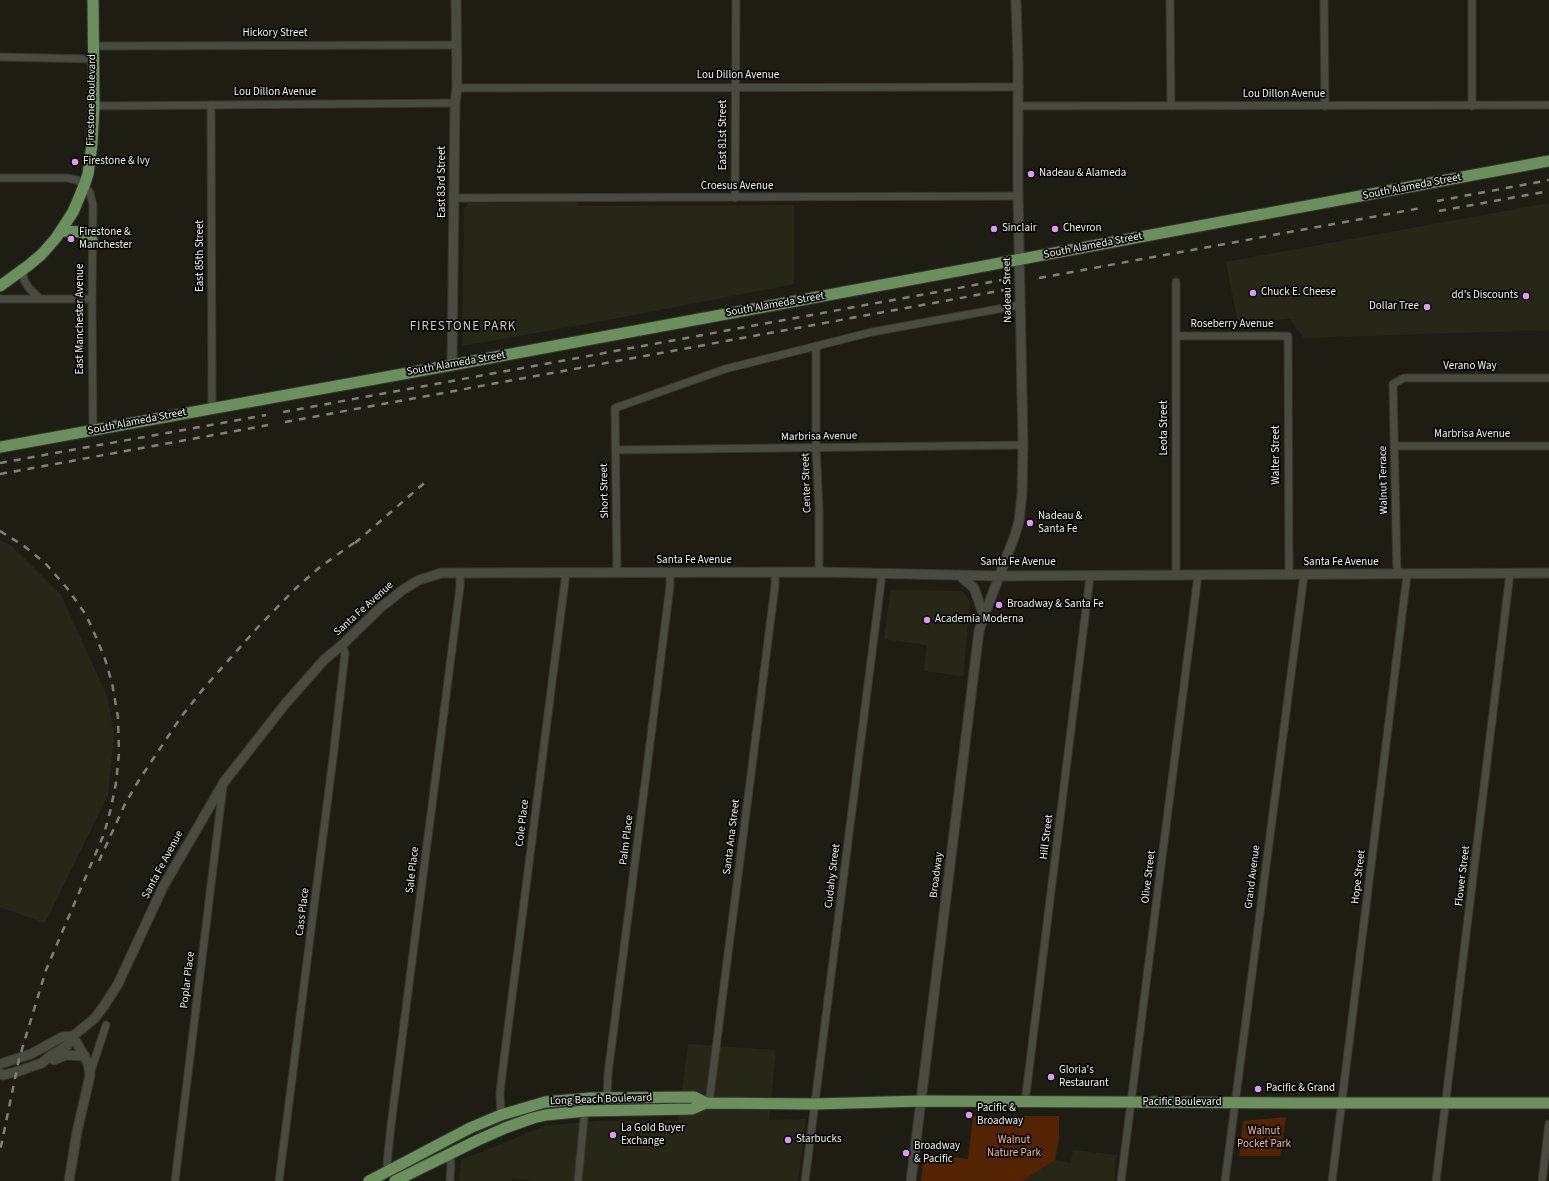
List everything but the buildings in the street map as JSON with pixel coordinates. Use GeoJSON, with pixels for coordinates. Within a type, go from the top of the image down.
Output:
{"type":"FeatureCollection","features":[{"type":"Feature","properties":{"kind":"main road","name":"Firestone Boulevard"},"geometry":{"type":"LineString","coordinates":[[0,286],[23,270],[42,254],[61,231],[73,212],[88,174],[92,144],[94,106],[93,0]]}},
{"type":"Feature","properties":{"kind":"main road","name":"East 83rd Street"},"geometry":{"type":"LineString","coordinates":[[452,365],[455,103],[457,88],[456,0]]}},
{"type":"Feature","properties":{"kind":"main road","name":"Nadeau Street"},"geometry":{"type":"LineString","coordinates":[[1000,576],[1019,521],[1023,476],[1018,196],[1019,87],[1016,0]]}},
{"type":"Feature","properties":{"kind":"main road","name":"South Alameda Street"},"geometry":{"type":"LineString","coordinates":[[0,447],[452,365],[1549,161]]}},
{"type":"Feature","properties":{"kind":"main road"},"geometry":{"type":"LineString","coordinates":[[61,231],[82,232],[92,240]]}},
{"type":"Feature","properties":{"kind":"main road","name":"Santa Fe Avenue"},"geometry":{"type":"LineString","coordinates":[[0,1074],[16,1072],[42,1062],[67,1046],[73,1036],[95,1018],[111,995],[163,887],[224,782],[286,703],[324,660],[342,645],[380,608],[404,589],[419,580],[441,573],[819,572],[1000,576],[1090,576],[1549,573]]}},
{"type":"Feature","properties":{"kind":"main road"},"geometry":{"type":"LineString","coordinates":[[959,575],[974,588],[984,616]]}},
{"type":"Feature","properties":{"kind":"main road","name":"Broadway"},"geometry":{"type":"LineString","coordinates":[[911,1181],[979,631],[1000,576]]}},
{"type":"Feature","properties":{"kind":"main road"},"geometry":{"type":"LineString","coordinates":[[69,1181],[77,1132],[90,1075],[90,1069],[85,1056],[73,1036]]}},
{"type":"Feature","properties":{"kind":"main road","name":"Santa Fe Avenue"},"geometry":{"type":"LineString","coordinates":[[0,1064],[31,1054],[62,1037],[73,1036]]}},
{"type":"Feature","properties":{"kind":"main road"},"geometry":{"type":"LineString","coordinates":[[42,1062],[52,1061],[66,1055],[85,1056]]}},
{"type":"Feature","properties":{"kind":"main road","name":"Long Beach Boulevard"},"geometry":{"type":"LineString","coordinates":[[369,1181],[470,1128],[501,1115],[545,1102],[586,1098],[694,1097],[708,1104]]}},
{"type":"Feature","properties":{"kind":"main road","name":"Pacific Boulevard"},"geometry":{"type":"LineString","coordinates":[[815,1104],[921,1101],[1235,1103],[1549,1102]]}},
{"type":"Feature","properties":{"kind":"main road","name":"Long Beach Boulevard"},"geometry":{"type":"LineString","coordinates":[[396,1181],[478,1140],[533,1118],[546,1115],[607,1110],[692,1110],[708,1104],[815,1104]]}},
{"type":"Feature","properties":{"kind":"street","name":"East 81st Street"},"geometry":{"type":"LineString","coordinates":[[734,198],[736,0]]}},
{"type":"Feature","properties":{"kind":"street"},"geometry":{"type":"LineString","coordinates":[[1170,0],[1171,106]]}},
{"type":"Feature","properties":{"kind":"street"},"geometry":{"type":"LineString","coordinates":[[1324,0],[1325,106]]}},
{"type":"Feature","properties":{"kind":"street"},"geometry":{"type":"LineString","coordinates":[[1472,0],[1472,106]]}},
{"type":"Feature","properties":{"kind":"street","name":"Hickory Street"},"geometry":{"type":"LineString","coordinates":[[94,46],[456,45]]}},
{"type":"Feature","properties":{"kind":"street"},"geometry":{"type":"LineString","coordinates":[[0,57],[94,59]]}},
{"type":"Feature","properties":{"kind":"street","name":"Lou Dillon Avenue"},"geometry":{"type":"LineString","coordinates":[[457,88],[1019,87]]}},
{"type":"Feature","properties":{"kind":"street","name":"Lou Dillon Avenue"},"geometry":{"type":"LineString","coordinates":[[94,106],[455,103]]}},
{"type":"Feature","properties":{"kind":"street","name":"East 85th Street"},"geometry":{"type":"LineString","coordinates":[[211,105],[212,408]]}},
{"type":"Feature","properties":{"kind":"street","name":"Lou Dillon Avenue"},"geometry":{"type":"LineString","coordinates":[[1019,106],[1549,105]]}},
{"type":"Feature","properties":{"kind":"street"},"geometry":{"type":"LineString","coordinates":[[0,178],[67,178],[77,180],[84,186]]}},
{"type":"Feature","properties":{"kind":"street","name":"East Manchester Avenue"},"geometry":{"type":"LineString","coordinates":[[84,186],[90,193],[93,205],[93,430]]}},
{"type":"Feature","properties":{"kind":"street","name":"Croesus Avenue"},"geometry":{"type":"LineString","coordinates":[[455,198],[1018,196]]}},
{"type":"Feature","properties":{"kind":"street"},"geometry":{"type":"LineString","coordinates":[[23,270],[24,280],[28,288],[40,299]]}},
{"type":"Feature","properties":{"kind":"street","name":"Leota Street"},"geometry":{"type":"LineString","coordinates":[[1176,282],[1176,575]]}},
{"type":"Feature","properties":{"kind":"street"},"geometry":{"type":"LineString","coordinates":[[0,299],[92,299]]}},
{"type":"Feature","properties":{"kind":"street"},"geometry":{"type":"LineString","coordinates":[[816,346],[872,332],[1020,305]]}},
{"type":"Feature","properties":{"kind":"street","name":"Roseberry Avenue"},"geometry":{"type":"LineString","coordinates":[[1176,336],[1288,336]]}},
{"type":"Feature","properties":{"kind":"street","name":"Walter Street"},"geometry":{"type":"LineString","coordinates":[[1288,336],[1289,575]]}},
{"type":"Feature","properties":{"kind":"street","name":"Short Street"},"geometry":{"type":"LineString","coordinates":[[617,573],[615,408],[725,369],[816,346]]}},
{"type":"Feature","properties":{"kind":"street","name":"Center Street"},"geometry":{"type":"LineString","coordinates":[[816,346],[816,448],[819,508],[819,572]]}},
{"type":"Feature","properties":{"kind":"street","name":"Verano Way"},"geometry":{"type":"LineString","coordinates":[[1393,384],[1404,378],[1549,378]]}},
{"type":"Feature","properties":{"kind":"street","name":"Walnut Terrace"},"geometry":{"type":"LineString","coordinates":[[1393,384],[1397,574]]}},
{"type":"Feature","properties":{"kind":"street","name":"Marbrisa Avenue"},"geometry":{"type":"LineString","coordinates":[[616,450],[1023,445]]}},
{"type":"Feature","properties":{"kind":"street","name":"Marbrisa Avenue"},"geometry":{"type":"LineString","coordinates":[[1394,446],[1549,446]]}},
{"type":"Feature","properties":{"kind":"street","name":"Santa Ana Street"},"geometry":{"type":"LineString","coordinates":[[708,1104],[775,586],[775,572]]}},
{"type":"Feature","properties":{"kind":"street","name":"Sale Place"},"geometry":{"type":"LineString","coordinates":[[390,1170],[387,1164],[460,587],[460,573]]}},
{"type":"Feature","properties":{"kind":"street","name":"Cole Place"},"geometry":{"type":"LineString","coordinates":[[501,1115],[500,1092],[566,573]]}},
{"type":"Feature","properties":{"kind":"street","name":"Palm Place"},"geometry":{"type":"LineString","coordinates":[[607,1110],[608,1074],[670,586],[670,573]]}},
{"type":"Feature","properties":{"kind":"street","name":"Flower Street"},"geometry":{"type":"LineString","coordinates":[[1436,1181],[1510,573]]}},
{"type":"Feature","properties":{"kind":"street","name":"Cudahy Street"},"geometry":{"type":"LineString","coordinates":[[806,1181],[882,574]]}},
{"type":"Feature","properties":{"kind":"street","name":"Olive Street"},"geometry":{"type":"LineString","coordinates":[[1121,1181],[1198,575]]}},
{"type":"Feature","properties":{"kind":"street","name":"Grand Avenue"},"geometry":{"type":"LineString","coordinates":[[1225,1181],[1304,575]]}},
{"type":"Feature","properties":{"kind":"street","name":"Hope Street"},"geometry":{"type":"LineString","coordinates":[[1332,1181],[1407,575]]}},
{"type":"Feature","properties":{"kind":"street","name":"Hill Street"},"geometry":{"type":"LineString","coordinates":[[1025,1102],[1090,576]]}},
{"type":"Feature","properties":{"kind":"street","name":"Cass Place"},"geometry":{"type":"LineString","coordinates":[[279,1181],[334,750],[345,653],[342,645]]}},
{"type":"Feature","properties":{"kind":"street","name":"Poplar Place"},"geometry":{"type":"LineString","coordinates":[[175,1181],[224,782]]}},
{"type":"Feature","properties":{"kind":"street"},"geometry":{"type":"LineString","coordinates":[[90,1075],[106,1025]]}},
{"type":"Feature","properties":{"kind":"street"},"geometry":{"type":"LineString","coordinates":[[578,1181],[586,1111],[586,1098]]}},
{"type":"Feature","properties":{"kind":"street"},"geometry":{"type":"LineString","coordinates":[[1542,1181],[1549,1124]]}},
{"type":"Feature","properties":{"kind":"street"},"geometry":{"type":"LineString","coordinates":[[449,1154],[451,1163],[450,1181]]}},
{"type":"Feature","properties":{"kind":"shaded area"},"geometry":{"type":"Polygon","coordinates":[[[578,202],[579,206],[794,205],[794,284],[592,323],[462,346],[464,208],[469,203],[578,202]]]}},
{"type":"Feature","properties":{"kind":"shaded area"},"geometry":{"type":"Polygon","coordinates":[[[1549,203],[1549,330],[1304,338],[1290,319],[1238,323],[1226,262],[1549,203]]]}},
{"type":"Feature","properties":{"kind":"shaded area"},"geometry":{"type":"Polygon","coordinates":[[[0,540],[12,546],[61,595],[107,696],[114,734],[108,795],[45,923],[0,907],[0,540]]]}},
{"type":"Feature","properties":{"kind":"shaded area","name":"Academia Moderna"},"geometry":{"type":"Polygon","coordinates":[[[891,590],[962,591],[970,601],[963,676],[924,671],[927,645],[884,639],[891,590]]]}},
{"type":"Feature","properties":{"kind":"shaded area"},"geometry":{"type":"Polygon","coordinates":[[[688,1044],[776,1050],[769,1120],[806,1119],[798,1181],[535,1181],[512,1178],[512,1181],[459,1181],[461,1160],[545,1126],[598,1121],[678,1121],[688,1044]]]}},
{"type":"Feature","properties":{"kind":"shaded area"},"geometry":{"type":"Polygon","coordinates":[[[1073,1150],[1117,1155],[1114,1181],[1022,1181],[1055,1160],[1071,1163],[1073,1150]]]}},
{"type":"Feature","properties":{"kind":"green space","name":"Walnut Nature Park"},"geometry":{"type":"Polygon","coordinates":[[[973,1116],[1059,1116],[1059,1139],[1055,1160],[1022,1181],[921,1181],[924,1153],[968,1159],[973,1116]]]}},
{"type":"Feature","properties":{"kind":"green space","name":"Walnut Pocket Park"},"geometry":{"type":"Polygon","coordinates":[[[1286,1117],[1280,1156],[1239,1156],[1243,1121],[1286,1117]]]}},
{"type":"Feature","properties":{"kind":"railway"},"geometry":{"type":"LineString","coordinates":[[1437,201],[1549,180]]}},
{"type":"Feature","properties":{"kind":"railway"},"geometry":{"type":"LineString","coordinates":[[1439,211],[1549,191]]}},
{"type":"Feature","properties":{"kind":"railway"},"geometry":{"type":"LineString","coordinates":[[1039,278],[1421,208]]}},
{"type":"Feature","properties":{"kind":"railway"},"geometry":{"type":"LineString","coordinates":[[283,412],[1002,280]]}},
{"type":"Feature","properties":{"kind":"railway"},"geometry":{"type":"LineString","coordinates":[[285,422],[1004,290]]}},
{"type":"Feature","properties":{"kind":"railway"},"geometry":{"type":"LineString","coordinates":[[0,463],[266,415]]}},
{"type":"Feature","properties":{"kind":"railway"},"geometry":{"type":"LineString","coordinates":[[0,474],[268,425]]}},
{"type":"Feature","properties":{"kind":"railway"},"geometry":{"type":"LineString","coordinates":[[355,543],[429,479]]}},
{"type":"Feature","properties":{"kind":"railway"},"geometry":{"type":"LineString","coordinates":[[0,531],[24,546],[45,563],[67,588],[86,615],[105,659],[112,683],[118,717],[119,753],[116,783],[104,834],[46,970],[19,1059],[0,1151]]}},
{"type":"Feature","properties":{"kind":"railway"},"geometry":{"type":"LineString","coordinates":[[99,861],[125,804],[139,780],[181,717],[204,688],[258,627],[295,589],[320,567],[358,540]]}},
{"type":"Feature","properties":{"kind":"place","name":"Firestone & Ivy"},"geometry":{"type":"Point","coordinates":[75,162]}},
{"type":"Feature","properties":{"kind":"place","name":"Nadeau & Alameda"},"geometry":{"type":"Point","coordinates":[1031,174]}},
{"type":"Feature","properties":{"kind":"place","name":"Sinclair"},"geometry":{"type":"Point","coordinates":[994,229]}},
{"type":"Feature","properties":{"kind":"place","name":"Chevron"},"geometry":{"type":"Point","coordinates":[1055,229]}},
{"type":"Feature","properties":{"kind":"place","name":"Firestone & Manchester"},"geometry":{"type":"Point","coordinates":[71,239]}},
{"type":"Feature","properties":{"kind":"place","name":"Chuck E. Cheese"},"geometry":{"type":"Point","coordinates":[1253,293]}},
{"type":"Feature","properties":{"kind":"place","name":"dd's Discounts"},"geometry":{"type":"Point","coordinates":[1526,296]}},
{"type":"Feature","properties":{"kind":"place","name":"Dollar Tree"},"geometry":{"type":"Point","coordinates":[1427,307]}},
{"type":"Feature","properties":{"kind":"place","name":"Nadeau & Santa Fe"},"geometry":{"type":"Point","coordinates":[1030,523]}},
{"type":"Feature","properties":{"kind":"place","name":"Broadway & Santa Fe"},"geometry":{"type":"Point","coordinates":[999,605]}},
{"type":"Feature","properties":{"kind":"place","name":"Academia Moderna"},"geometry":{"type":"Point","coordinates":[927,620]}},
{"type":"Feature","properties":{"kind":"place","name":"Gloria's Restaurant"},"geometry":{"type":"Point","coordinates":[1051,1077]}},
{"type":"Feature","properties":{"kind":"place","name":"Pacific & Grand"},"geometry":{"type":"Point","coordinates":[1258,1089]}},
{"type":"Feature","properties":{"kind":"place","name":"Pacific & Broadway"},"geometry":{"type":"Point","coordinates":[969,1115]}},
{"type":"Feature","properties":{"kind":"place","name":"La Gold Buyer Exchange"},"geometry":{"type":"Point","coordinates":[613,1135]}},
{"type":"Feature","properties":{"kind":"place","name":"Starbucks"},"geometry":{"type":"Point","coordinates":[788,1140]}},
{"type":"Feature","properties":{"kind":"place","name":"Broadway & Pacific"},"geometry":{"type":"Point","coordinates":[906,1153]}},
{"type":"Feature","properties":{"kind":"district","name":"FIRESTONE PARK"},"geometry":{"type":"Point","coordinates":[463,327]}}]}
